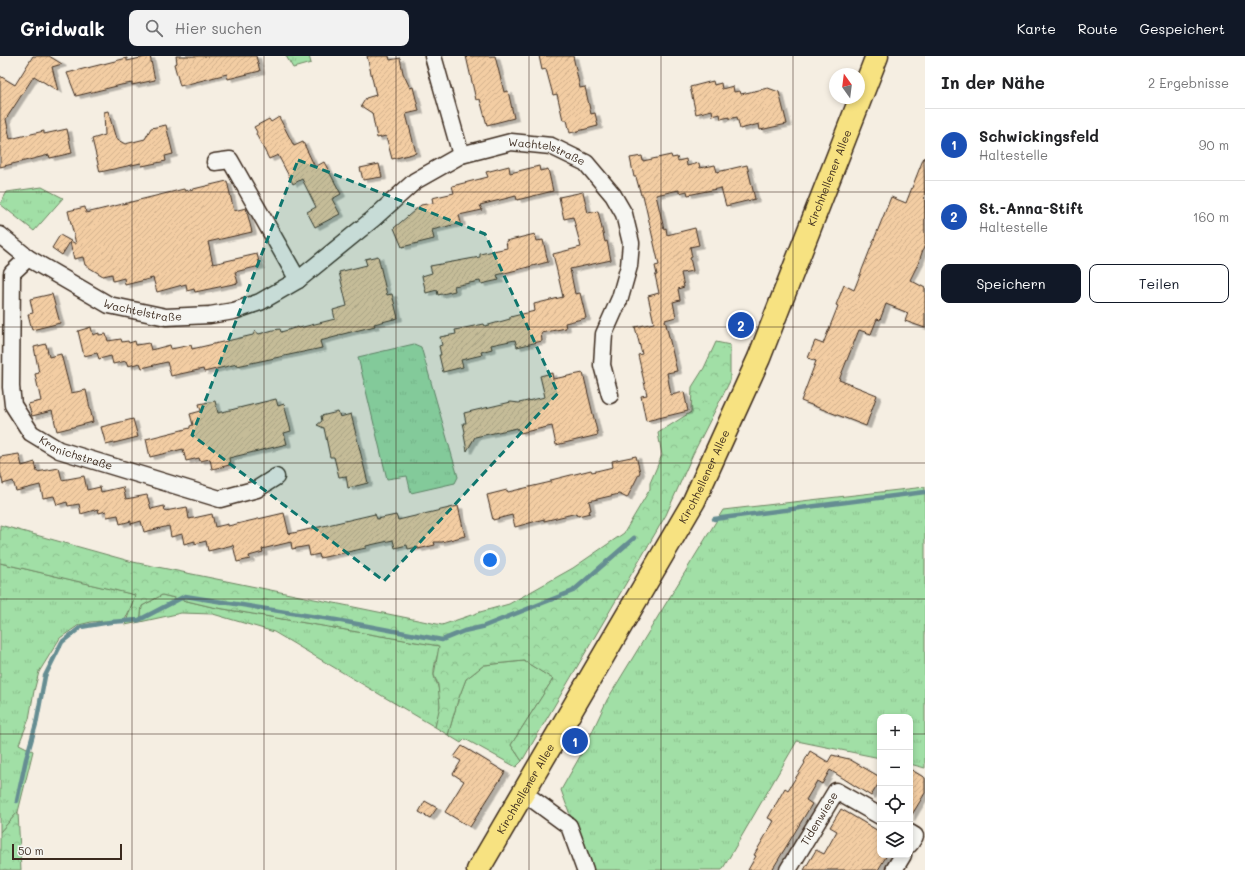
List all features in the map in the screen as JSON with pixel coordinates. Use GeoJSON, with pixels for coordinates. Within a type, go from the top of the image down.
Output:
{"type":"FeatureCollection","features":[{"type":"Feature","properties":{"kind":"main road","name":"Kirchhellener Allee"},"geometry":{"type":"LineString","coordinates":[[478,870],[694,501],[759,358],[877,56]]}},
{"type":"Feature","properties":{"kind":"street"},"geometry":{"type":"LineString","coordinates":[[433,56],[461,155]]}},
{"type":"Feature","properties":{"kind":"street","name":"Wachtelstraße"},"geometry":{"type":"LineString","coordinates":[[0,235],[28,258],[110,305],[166,317],[210,315],[234,311],[260,302],[298,280],[373,219],[415,181],[461,155],[511,142],[551,146],[586,163],[613,195],[624,214],[631,243],[629,266],[620,298],[604,334],[602,365],[610,395]]}},
{"type":"Feature","properties":{"kind":"street"},"geometry":{"type":"LineString","coordinates":[[215,162],[230,160],[298,280]]}},
{"type":"Feature","properties":{"kind":"street","name":"Kranichstraße"},"geometry":{"type":"LineString","coordinates":[[28,258],[12,273],[11,387],[13,405],[31,432],[59,450],[220,499],[257,489],[276,477]]}},
{"type":"Feature","properties":{"kind":"street","name":"Tidenwiese"},"geometry":{"type":"LineString","coordinates":[[788,870],[836,791],[877,814]]}},
{"type":"Feature","properties":{"kind":"street"},"geometry":{"type":"LineString","coordinates":[[524,793],[569,826],[585,870]]}},
{"type":"Feature","properties":{"kind":"street"},"geometry":{"type":"LineString","coordinates":[[894,870],[901,858]]}},
{"type":"Feature","properties":{"kind":"highlighted area"},"geometry":{"type":"Polygon","coordinates":[[[298,160],[485,234],[558,393],[384,581],[192,435],[298,160]]]}},
{"type":"Feature","properties":{"kind":"green space"},"geometry":{"type":"Polygon","coordinates":[[[286,56],[309,56],[311,63],[293,68],[286,56]]]}},
{"type":"Feature","properties":{"kind":"green space"},"geometry":{"type":"Polygon","coordinates":[[[42,187],[63,198],[34,231],[0,204],[7,192],[42,187]]]}},
{"type":"Feature","properties":{"kind":"green space"},"geometry":{"type":"Polygon","coordinates":[[[716,342],[730,345],[730,381],[693,454],[666,515],[522,761],[511,745],[553,679],[524,661],[484,665],[466,679],[448,735],[435,727],[440,706],[438,685],[434,675],[439,646],[212,607],[162,595],[142,606],[140,622],[125,625],[135,595],[0,563],[0,525],[133,562],[442,625],[509,604],[573,568],[624,533],[650,489],[650,483],[662,455],[658,433],[691,412],[692,387],[704,368],[716,342]]]}},
{"type":"Feature","properties":{"kind":"green space"},"geometry":{"type":"Polygon","coordinates":[[[414,344],[421,347],[458,477],[455,483],[411,493],[407,476],[387,479],[358,357],[414,344]]]}},
{"type":"Feature","properties":{"kind":"green space"},"geometry":{"type":"Polygon","coordinates":[[[925,487],[925,768],[913,765],[913,714],[877,714],[877,757],[797,741],[722,870],[590,870],[561,790],[583,751],[607,700],[723,510],[925,487]]]}},
{"type":"Feature","properties":{"kind":"green space"},"geometry":{"type":"Polygon","coordinates":[[[0,563],[136,595],[125,620],[91,622],[79,625],[60,638],[39,672],[29,719],[19,744],[33,751],[18,812],[0,832],[0,563]]]}},
{"type":"Feature","properties":{"kind":"green space"},"geometry":{"type":"Polygon","coordinates":[[[162,595],[212,607],[440,646],[434,672],[440,697],[439,712],[435,727],[274,632],[213,614],[181,613],[140,622],[142,606],[162,595]]]}},
{"type":"Feature","properties":{"kind":"green space"},"geometry":{"type":"Polygon","coordinates":[[[524,661],[553,679],[511,745],[522,761],[516,767],[465,739],[461,743],[448,735],[466,679],[484,665],[524,661]]]}},
{"type":"Feature","properties":{"kind":"green space"},"geometry":{"type":"Polygon","coordinates":[[[18,812],[21,870],[0,870],[0,832],[18,812]]]}},
{"type":"Feature","properties":{"kind":"building"},"geometry":{"type":"Polygon","coordinates":[[[33,56],[49,56],[62,64],[52,67],[58,91],[34,76],[6,119],[10,139],[44,131],[44,134],[67,129],[72,153],[50,158],[49,155],[0,167],[0,76],[15,85],[33,56]]]}},
{"type":"Feature","properties":{"kind":"building"},"geometry":{"type":"Polygon","coordinates":[[[150,56],[155,80],[132,85],[132,83],[121,85],[76,96],[67,73],[127,58],[127,61],[150,56]]]}},
{"type":"Feature","properties":{"kind":"building"},"geometry":{"type":"Polygon","coordinates":[[[176,56],[256,56],[260,71],[228,79],[227,74],[180,86],[174,64],[177,63],[176,56]]]}},
{"type":"Feature","properties":{"kind":"building"},"geometry":{"type":"Polygon","coordinates":[[[367,56],[389,56],[390,60],[400,58],[403,73],[410,88],[413,87],[419,111],[406,114],[416,153],[392,159],[386,136],[377,138],[372,113],[361,106],[366,98],[376,95],[367,56]]]}},
{"type":"Feature","properties":{"kind":"building"},"geometry":{"type":"Polygon","coordinates":[[[466,56],[495,56],[504,92],[508,91],[514,118],[487,125],[480,99],[476,100],[466,56]]]}},
{"type":"Feature","properties":{"kind":"building"},"geometry":{"type":"Polygon","coordinates":[[[539,56],[573,56],[580,88],[585,87],[591,114],[595,113],[598,126],[570,133],[567,120],[563,120],[557,94],[553,95],[546,69],[542,70],[539,56]]]}},
{"type":"Feature","properties":{"kind":"building"},"geometry":{"type":"Polygon","coordinates":[[[713,81],[714,85],[721,83],[722,89],[733,86],[734,92],[740,91],[741,94],[768,88],[779,92],[787,124],[760,130],[759,124],[740,129],[737,117],[721,119],[720,114],[713,116],[712,110],[696,114],[690,87],[713,81]]]}},
{"type":"Feature","properties":{"kind":"building"},"geometry":{"type":"Polygon","coordinates":[[[108,111],[116,139],[125,144],[145,139],[151,128],[166,125],[173,154],[165,156],[166,161],[142,166],[141,163],[100,172],[92,139],[105,135],[104,112],[108,111]]]}},
{"type":"Feature","properties":{"kind":"building"},"geometry":{"type":"Polygon","coordinates":[[[279,117],[294,146],[303,142],[315,167],[324,162],[341,194],[332,199],[340,214],[315,227],[307,212],[316,207],[302,179],[293,184],[278,155],[269,159],[256,134],[257,132],[254,127],[269,119],[271,122],[279,117]]]}},
{"type":"Feature","properties":{"kind":"building"},"geometry":{"type":"Polygon","coordinates":[[[671,155],[672,158],[677,157],[678,161],[686,159],[687,166],[699,163],[700,168],[715,165],[717,172],[747,165],[755,199],[726,206],[721,188],[688,195],[687,191],[679,193],[679,190],[656,195],[664,229],[666,228],[667,235],[695,228],[699,245],[690,247],[692,257],[690,258],[693,271],[681,273],[684,287],[678,289],[680,300],[673,302],[676,317],[665,320],[677,371],[667,373],[671,395],[684,392],[688,411],[646,421],[641,396],[647,395],[638,355],[642,354],[635,327],[654,323],[648,296],[659,293],[655,275],[657,275],[655,266],[659,265],[643,195],[641,195],[636,177],[634,177],[630,158],[642,156],[643,161],[671,155]]]}},
{"type":"Feature","properties":{"kind":"building"},"geometry":{"type":"Polygon","coordinates":[[[924,157],[925,244],[918,264],[910,280],[925,288],[925,328],[905,321],[908,313],[886,304],[880,320],[877,319],[871,334],[859,330],[839,380],[877,395],[866,426],[801,401],[816,361],[808,358],[815,341],[823,344],[838,306],[836,305],[844,285],[854,290],[891,197],[906,203],[924,157]]]}},
{"type":"Feature","properties":{"kind":"building"},"geometry":{"type":"Polygon","coordinates":[[[379,164],[382,177],[363,180],[360,168],[379,164]]]}},
{"type":"Feature","properties":{"kind":"building"},"geometry":{"type":"Polygon","coordinates":[[[509,166],[510,173],[539,166],[540,171],[548,169],[553,191],[517,200],[516,196],[480,205],[482,210],[459,215],[461,223],[432,230],[434,239],[402,247],[394,228],[421,205],[433,203],[432,198],[454,193],[452,186],[488,177],[486,172],[509,166]]]}},
{"type":"Feature","properties":{"kind":"building"},"geometry":{"type":"Polygon","coordinates":[[[227,181],[234,211],[246,208],[252,232],[208,242],[213,264],[257,254],[260,266],[235,272],[238,283],[195,292],[194,289],[187,291],[186,284],[157,292],[153,278],[125,285],[124,278],[113,281],[112,274],[103,276],[85,265],[83,257],[74,259],[70,242],[62,255],[52,248],[60,235],[76,244],[68,211],[85,207],[86,213],[184,189],[185,191],[227,181]]]}},
{"type":"Feature","properties":{"kind":"building"},"geometry":{"type":"Polygon","coordinates":[[[583,192],[588,213],[598,211],[611,260],[570,269],[575,294],[580,293],[586,318],[565,323],[566,328],[541,333],[542,341],[517,347],[515,340],[491,345],[492,349],[481,352],[482,355],[461,360],[463,367],[443,372],[439,355],[441,355],[439,346],[442,345],[440,337],[456,334],[455,330],[484,324],[485,326],[510,319],[510,317],[535,311],[534,304],[563,297],[553,254],[581,247],[573,217],[564,219],[559,197],[583,192]]]}},
{"type":"Feature","properties":{"kind":"building"},"geometry":{"type":"Polygon","coordinates":[[[535,234],[537,241],[543,240],[548,262],[497,275],[499,280],[481,284],[480,281],[454,286],[455,291],[438,295],[437,290],[426,293],[422,276],[432,273],[430,266],[480,257],[480,254],[507,248],[506,241],[535,234]]]}},
{"type":"Feature","properties":{"kind":"building"},"geometry":{"type":"Polygon","coordinates":[[[378,256],[387,295],[392,294],[398,318],[320,341],[322,348],[237,366],[237,364],[204,372],[203,369],[171,376],[167,362],[142,368],[140,363],[128,366],[126,361],[113,364],[111,356],[99,359],[97,353],[84,356],[78,331],[91,327],[93,335],[99,333],[99,335],[106,334],[108,341],[121,339],[122,342],[128,341],[129,343],[135,341],[136,345],[149,343],[151,350],[170,345],[171,349],[191,345],[192,349],[253,335],[255,331],[259,334],[280,329],[281,332],[335,319],[333,310],[347,306],[339,272],[367,265],[365,259],[378,256]]]}},
{"type":"Feature","properties":{"kind":"building"},"geometry":{"type":"Polygon","coordinates":[[[52,294],[60,323],[32,330],[28,314],[33,313],[30,299],[52,294]]]}},
{"type":"Feature","properties":{"kind":"building"},"geometry":{"type":"Polygon","coordinates":[[[46,344],[49,357],[61,354],[71,393],[86,390],[93,422],[57,431],[52,411],[32,416],[28,404],[41,401],[35,374],[39,373],[34,347],[46,344]]]}},
{"type":"Feature","properties":{"kind":"building"},"geometry":{"type":"Polygon","coordinates":[[[552,373],[553,379],[583,373],[598,435],[556,445],[552,426],[520,433],[517,428],[475,437],[467,451],[463,423],[466,423],[464,413],[511,402],[519,403],[545,397],[540,376],[552,373]]]}},
{"type":"Feature","properties":{"kind":"building"},"geometry":{"type":"Polygon","coordinates":[[[276,399],[278,406],[284,404],[291,431],[284,433],[287,444],[229,458],[230,465],[212,469],[210,459],[200,461],[199,458],[186,461],[183,449],[150,457],[146,439],[190,428],[190,426],[193,425],[190,414],[201,411],[199,404],[215,401],[218,413],[276,399]]]}},
{"type":"Feature","properties":{"kind":"building"},"geometry":{"type":"Polygon","coordinates":[[[338,412],[340,417],[351,414],[368,483],[348,488],[346,476],[339,477],[334,457],[330,457],[324,428],[317,425],[322,421],[321,416],[338,412]]]}},
{"type":"Feature","properties":{"kind":"building"},"geometry":{"type":"Polygon","coordinates":[[[133,419],[138,437],[106,445],[101,427],[133,419]]]}},
{"type":"Feature","properties":{"kind":"building"},"geometry":{"type":"Polygon","coordinates":[[[19,454],[22,466],[35,462],[37,472],[59,468],[62,480],[84,476],[87,490],[100,487],[101,492],[123,487],[126,499],[147,495],[151,509],[164,506],[165,511],[187,507],[189,519],[212,514],[215,527],[228,524],[228,526],[284,513],[289,534],[375,514],[377,519],[396,515],[398,520],[458,506],[465,536],[442,542],[434,542],[435,545],[418,549],[418,547],[408,549],[407,545],[395,548],[393,540],[366,546],[366,548],[320,558],[319,554],[310,556],[308,546],[292,549],[291,542],[262,549],[263,552],[249,556],[250,559],[237,562],[233,545],[208,551],[206,541],[195,544],[195,541],[184,544],[182,534],[171,537],[169,526],[144,532],[141,521],[131,524],[131,521],[120,524],[118,515],[107,517],[106,511],[99,513],[98,509],[81,514],[79,504],[68,506],[67,502],[57,505],[54,496],[43,498],[40,485],[16,491],[13,481],[3,484],[0,471],[0,457],[19,454]]]}},
{"type":"Feature","properties":{"kind":"building"},"geometry":{"type":"Polygon","coordinates":[[[636,456],[640,472],[627,498],[619,494],[589,501],[591,510],[589,511],[590,513],[578,516],[577,513],[544,521],[544,519],[515,527],[512,515],[493,520],[487,495],[507,490],[508,492],[551,482],[551,480],[591,470],[592,472],[613,467],[612,461],[636,456]]]}},
{"type":"Feature","properties":{"kind":"building"},"geometry":{"type":"Polygon","coordinates":[[[462,746],[505,772],[470,827],[445,812],[464,781],[453,774],[461,761],[454,757],[462,746]]]}},
{"type":"Feature","properties":{"kind":"building"},"geometry":{"type":"Polygon","coordinates":[[[810,751],[828,762],[832,755],[849,759],[877,775],[877,786],[871,796],[830,770],[822,784],[817,781],[806,800],[812,804],[772,870],[748,870],[756,856],[754,855],[774,821],[768,818],[785,788],[788,790],[805,763],[804,762],[810,751]]]}},
{"type":"Feature","properties":{"kind":"building"},"geometry":{"type":"Polygon","coordinates":[[[913,771],[925,778],[925,793],[913,813],[913,771]]]}},
{"type":"Feature","properties":{"kind":"building"},"geometry":{"type":"Polygon","coordinates":[[[425,801],[437,808],[430,818],[419,812],[425,801]]]}},
{"type":"Feature","properties":{"kind":"building"},"geometry":{"type":"Polygon","coordinates":[[[841,809],[877,830],[877,858],[885,858],[878,870],[804,870],[816,850],[824,854],[837,831],[830,827],[841,809]]]}},
{"type":"Feature","properties":{"kind":"waterway"},"geometry":{"type":"LineString","coordinates":[[714,519],[925,492]]}},
{"type":"Feature","properties":{"kind":"waterway"},"geometry":{"type":"LineString","coordinates":[[17,801],[26,759],[36,724],[45,676],[62,642],[81,627],[110,622],[139,620],[185,596],[336,620],[442,640],[464,631],[482,627],[573,591],[634,538]]}},
{"type":"Feature","properties":{"kind":"place","name":"St.-Anna-Stift"},"geometry":{"type":"Point","coordinates":[741,325]}},
{"type":"Feature","properties":{"kind":"place","name":"Schwickingsfeld"},"geometry":{"type":"Point","coordinates":[575,741]}}]}
